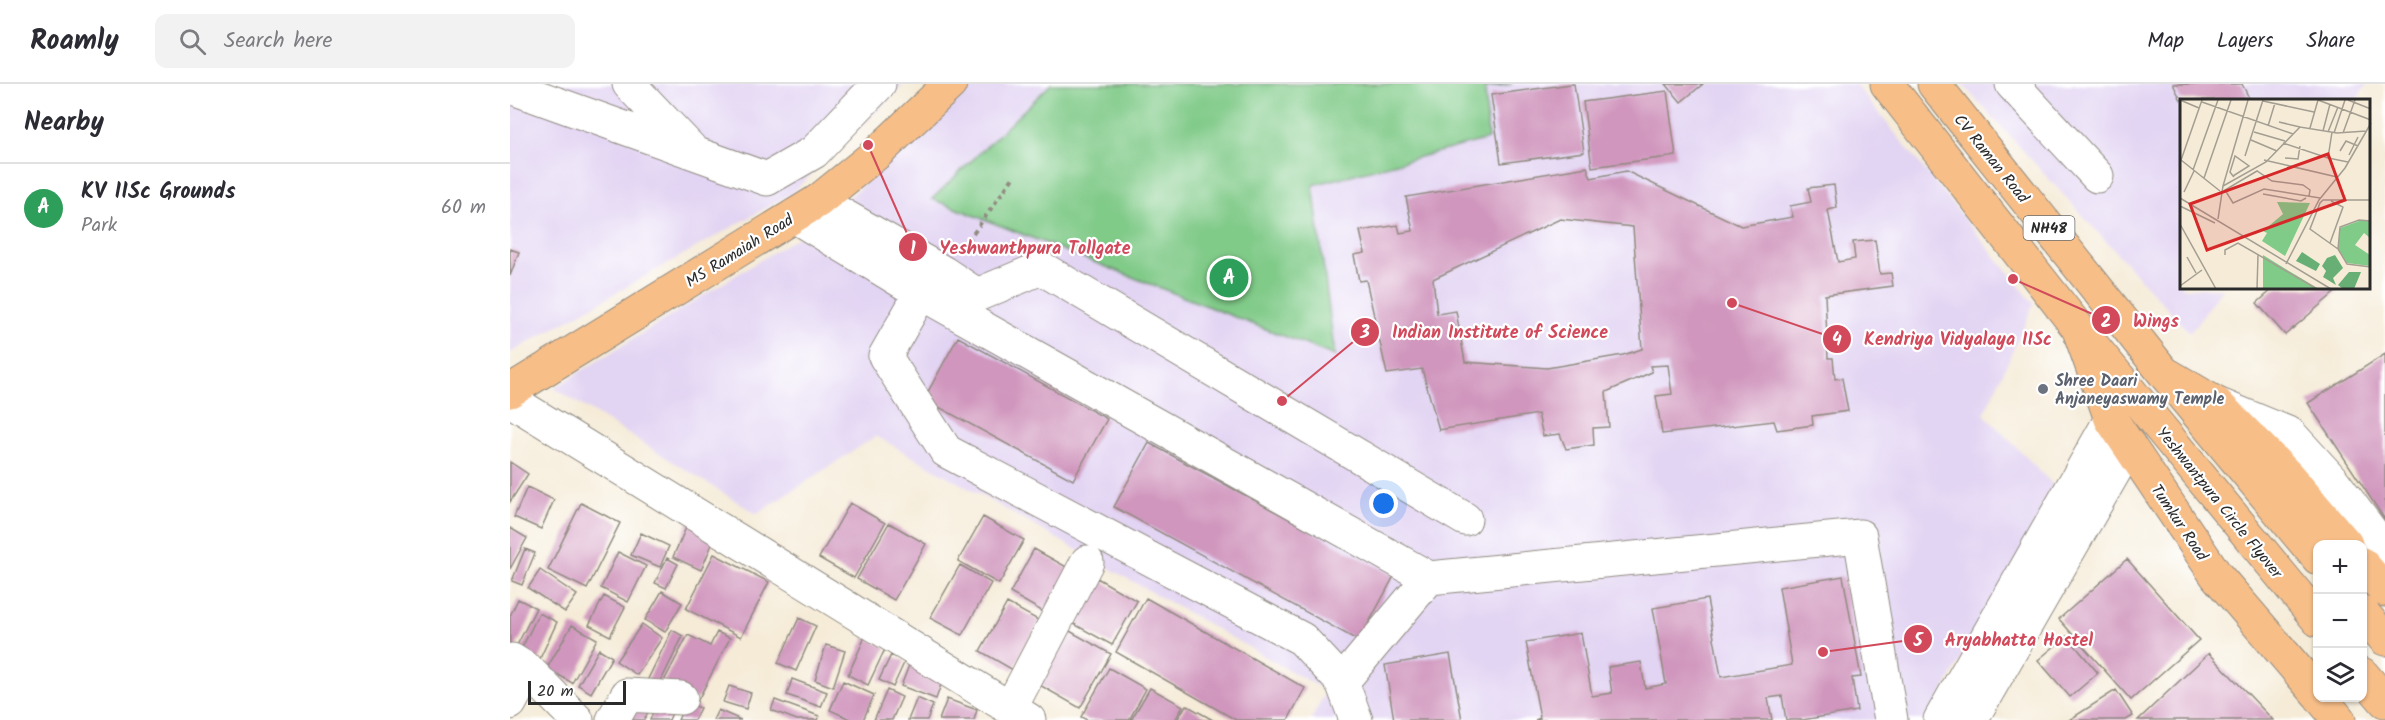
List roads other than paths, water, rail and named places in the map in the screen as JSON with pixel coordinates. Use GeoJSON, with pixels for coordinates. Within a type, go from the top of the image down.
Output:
{"type":"FeatureCollection","features":[{"type":"Feature","properties":{"kind":"main road","name":"MS Ramaiah Road"},"geometry":{"type":"LineString","coordinates":[[510,391],[806,209],[876,154],[950,84]]}},
{"type":"Feature","properties":{"kind":"main road","name":"NH48"},"geometry":{"type":"LineString","coordinates":[[1887,84],[2078,328]]}},
{"type":"Feature","properties":{"kind":"main road","name":"CV Raman Road"},"geometry":{"type":"LineString","coordinates":[[1934,84],[2164,373]]}},
{"type":"Feature","properties":{"kind":"main road","name":"Tumkur Road"},"geometry":{"type":"LineString","coordinates":[[2078,328],[2111,419],[2128,446],[2216,575],[2313,688]]}},
{"type":"Feature","properties":{"kind":"main road","name":"Yeshwantpura Circle Flyover"},"geometry":{"type":"LineString","coordinates":[[2078,328],[2313,614]]}},
{"type":"Feature","properties":{"kind":"main road","name":"NH48"},"geometry":{"type":"LineString","coordinates":[[2164,373],[2313,552]]}},
{"type":"Feature","properties":{"kind":"main road"},"geometry":{"type":"LineString","coordinates":[[2164,373],[2217,404],[2287,475],[2322,492],[2344,540]]}},
{"type":"Feature","properties":{"kind":"main road"},"geometry":{"type":"LineString","coordinates":[[2367,570],[2385,590]]}},
{"type":"Feature","properties":{"kind":"main road"},"geometry":{"type":"LineString","coordinates":[[2367,618],[2385,639]]}},
{"type":"Feature","properties":{"kind":"main road"},"geometry":{"type":"LineString","coordinates":[[2367,680],[2385,701]]}},
{"type":"Feature","properties":{"kind":"main road"},"geometry":{"type":"LineString","coordinates":[[2324,702],[2340,720]]}},
{"type":"Feature","properties":{"kind":"street"},"geometry":{"type":"LineString","coordinates":[[629,84],[696,153]]}},
{"type":"Feature","properties":{"kind":"street"},"geometry":{"type":"LineString","coordinates":[[510,87],[767,179],[814,152],[879,84]]}},
{"type":"Feature","properties":{"kind":"street"},"geometry":{"type":"LineString","coordinates":[[2012,84],[2097,176]]}},
{"type":"Feature","properties":{"kind":"street"},"geometry":{"type":"LineString","coordinates":[[806,209],[1429,578],[1860,536],[1892,720]]}},
{"type":"Feature","properties":{"kind":"street"},"geometry":{"type":"LineString","coordinates":[[932,283],[977,295],[1041,268],[1465,519]]}},
{"type":"Feature","properties":{"kind":"street"},"geometry":{"type":"LineString","coordinates":[[932,283],[885,356],[946,451],[1302,639],[1342,682],[1356,720]]}},
{"type":"Feature","properties":{"kind":"street"},"geometry":{"type":"LineString","coordinates":[[510,400],[1019,715],[1087,562]]}},
{"type":"Feature","properties":{"kind":"street"},"geometry":{"type":"LineString","coordinates":[[1940,720],[2111,419]]}},
{"type":"Feature","properties":{"kind":"street"},"geometry":{"type":"LineString","coordinates":[[1971,720],[2128,446]]}},
{"type":"Feature","properties":{"kind":"street"},"geometry":{"type":"LineString","coordinates":[[2322,492],[2385,550]]}},
{"type":"Feature","properties":{"kind":"street"},"geometry":{"type":"LineString","coordinates":[[1342,682],[1429,578]]}},
{"type":"Feature","properties":{"kind":"street"},"geometry":{"type":"LineString","coordinates":[[510,703],[519,664]]}},
{"type":"Feature","properties":{"kind":"street"},"geometry":{"type":"LineString","coordinates":[[519,664],[577,720]]}},
{"type":"Feature","properties":{"kind":"street"},"geometry":{"type":"LineString","coordinates":[[613,720],[627,695],[681,698]]}},
{"type":"Feature","properties":{"kind":"place","name":"Yeshwanthpura Tollgate"},"geometry":{"type":"Point","coordinates":[868,145]}},
{"type":"Feature","properties":{"kind":"place","name":"KV IISc Grounds"},"geometry":{"type":"Point","coordinates":[1229,278]}},
{"type":"Feature","properties":{"kind":"place","name":"Wings"},"geometry":{"type":"Point","coordinates":[2013,279]}},
{"type":"Feature","properties":{"kind":"place","name":"Kendriya Vidyalaya IISc"},"geometry":{"type":"Point","coordinates":[1732,303]}},
{"type":"Feature","properties":{"kind":"place","name":"Shree Daari Anjaneyaswamy Temple"},"geometry":{"type":"Point","coordinates":[2043,389]}},
{"type":"Feature","properties":{"kind":"place","name":"Indian Institute of Science"},"geometry":{"type":"Point","coordinates":[1282,401]}},
{"type":"Feature","properties":{"kind":"place","name":"Aryabhatta Hostel"},"geometry":{"type":"Point","coordinates":[1823,652]}}]}
